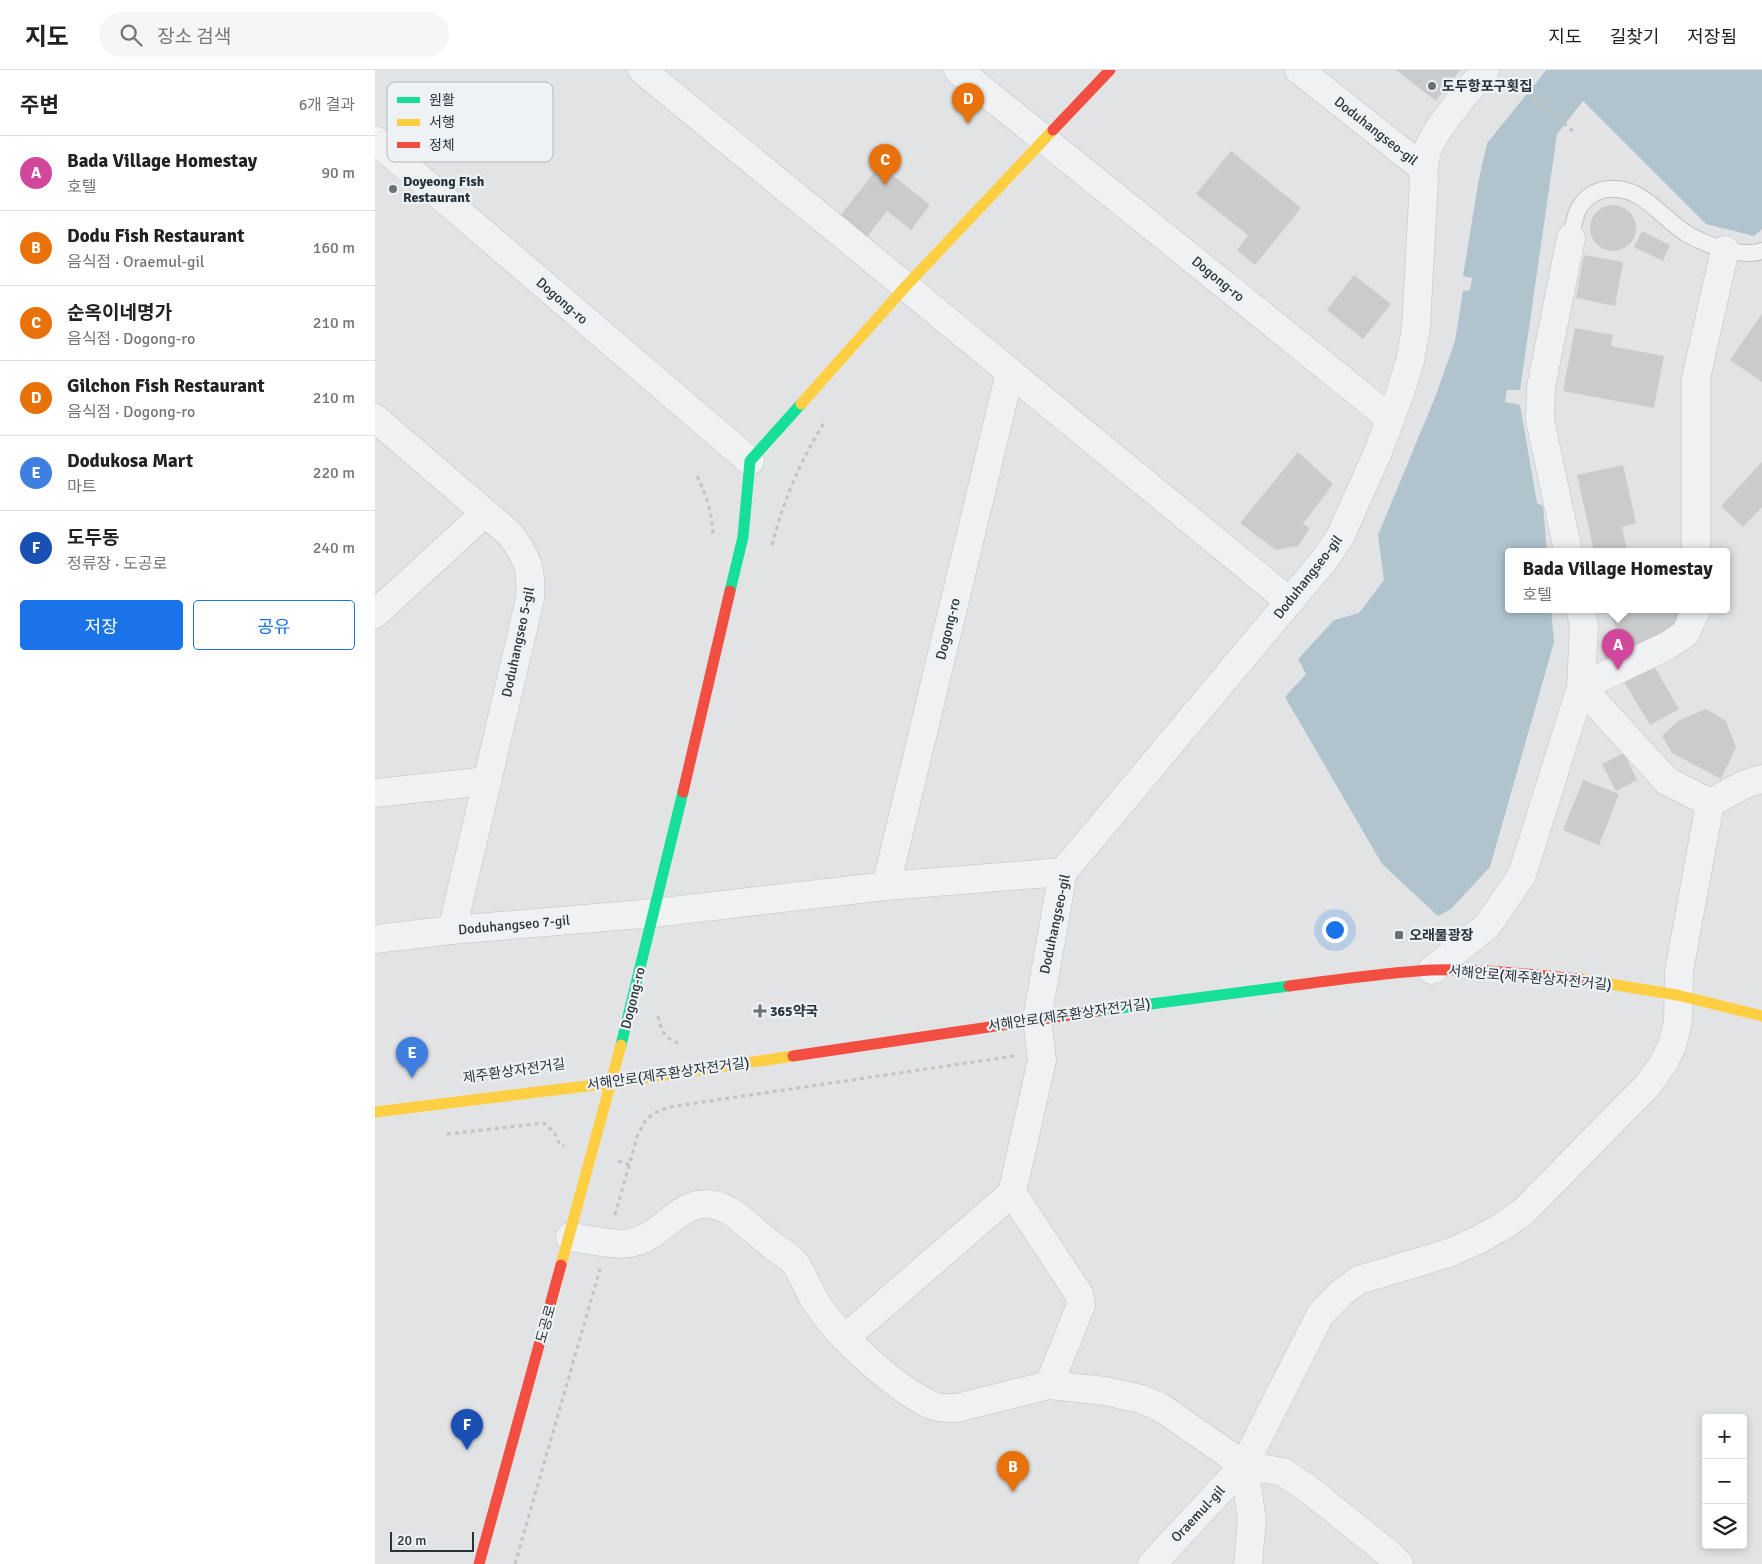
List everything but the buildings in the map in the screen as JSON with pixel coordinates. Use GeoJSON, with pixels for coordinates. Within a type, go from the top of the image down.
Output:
{"type":"FeatureCollection","features":[{"type":"Feature","properties":{"kind":"street"},"geometry":{"type":"LineString","coordinates":[[642,70],[1290,602]]}},
{"type":"Feature","properties":{"kind":"street","name":"Dogong-ro"},"geometry":{"type":"LineString","coordinates":[[958,70],[1391,419]]}},
{"type":"Feature","properties":{"kind":"street"},"geometry":{"type":"LineString","coordinates":[[750,461],[906,286],[1110,70]]}},
{"type":"Feature","properties":{"kind":"street","name":"Doduhangseo-gil"},"geometry":{"type":"LineString","coordinates":[[1012,1192],[1041,1060],[1037,1019],[1063,872],[1290,602],[1341,537],[1391,419],[1410,361],[1416,327],[1423,168],[1299,70]]}},
{"type":"Feature","properties":{"kind":"street"},"geometry":{"type":"LineString","coordinates":[[1423,168],[1427,151],[1436,133],[1485,70]]}},
{"type":"Feature","properties":{"kind":"street","name":"Dogong-ro"},"geometry":{"type":"LineString","coordinates":[[375,140],[387,150]]}},
{"type":"Feature","properties":{"kind":"street","name":"Dogong-ro"},"geometry":{"type":"LineString","coordinates":[[401,162],[750,461],[743,537],[654,913],[611,1083]]}},
{"type":"Feature","properties":{"kind":"street"},"geometry":{"type":"LineString","coordinates":[[1567,548],[1540,420],[1541,387],[1571,238]]}},
{"type":"Feature","properties":{"kind":"street"},"geometry":{"type":"LineString","coordinates":[[1697,548],[1696,378],[1725,250]]}},
{"type":"Feature","properties":{"kind":"street","name":"Dogong-ro"},"geometry":{"type":"LineString","coordinates":[[886,886],[1010,372]]}},
{"type":"Feature","properties":{"kind":"street","name":"Doduhangseo 5-gil"},"geometry":{"type":"LineString","coordinates":[[375,418],[511,535],[525,556],[531,576],[530,599],[452,930]]}},
{"type":"Feature","properties":{"kind":"street"},"geometry":{"type":"LineString","coordinates":[[375,614],[485,513]]}},
{"type":"Feature","properties":{"kind":"street"},"geometry":{"type":"LineString","coordinates":[[1432,970],[1487,926],[1522,875],[1581,687],[1584,625],[1582,613]]}},
{"type":"Feature","properties":{"kind":"street"},"geometry":{"type":"LineString","coordinates":[[1581,687],[1667,646],[1686,633],[1694,613]]}},
{"type":"Feature","properties":{"kind":"street"},"geometry":{"type":"LineString","coordinates":[[1581,687],[1667,780],[1710,802],[1745,784],[1762,779]]}},
{"type":"Feature","properties":{"kind":"street"},"geometry":{"type":"LineString","coordinates":[[375,793],[487,781]]}},
{"type":"Feature","properties":{"kind":"street","name":"Oraemul-gil"},"geometry":{"type":"LineString","coordinates":[[1152,1564],[1244,1465],[1320,1315],[1341,1293],[1359,1280],[1449,1253],[1503,1226],[1525,1211],[1647,1086],[1663,1064],[1672,1046],[1678,1022],[1677,995],[1679,971],[1710,802]]}},
{"type":"Feature","properties":{"kind":"street"},"geometry":{"type":"LineString","coordinates":[[654,913],[886,886],[1063,872]]}},
{"type":"Feature","properties":{"kind":"street","name":"Doduhangseo 7-gil"},"geometry":{"type":"LineString","coordinates":[[375,939],[452,930],[654,913]]}},
{"type":"Feature","properties":{"kind":"street","name":"서해안로(제주환상자전거길)"},"geometry":{"type":"LineString","coordinates":[[375,1112],[611,1083],[1037,1019],[1371,974],[1432,970],[1501,972],[1587,980],[1677,995],[1762,1016]]}},
{"type":"Feature","properties":{"kind":"street","name":"도공로"},"geometry":{"type":"LineString","coordinates":[[479,1564],[611,1083]]}},
{"type":"Feature","properties":{"kind":"street"},"geometry":{"type":"LineString","coordinates":[[845,1338],[1012,1192],[1079,1294],[1081,1305],[1049,1385]]}},
{"type":"Feature","properties":{"kind":"street"},"geometry":{"type":"LineString","coordinates":[[570,1237],[631,1243],[646,1237],[682,1211],[696,1205],[711,1204],[729,1211],[794,1262],[816,1303],[845,1338],[904,1390],[933,1406],[945,1409],[957,1408],[1049,1385],[1105,1391],[1141,1399],[1160,1408],[1244,1465],[1283,1472],[1307,1488],[1399,1564]]}},
{"type":"Feature","properties":{"kind":"street"},"geometry":{"type":"LineString","coordinates":[[1244,1465],[1252,1520],[1248,1564]]}},
{"type":"Feature","properties":{"kind":"lane"},"geometry":{"type":"LineString","coordinates":[[1571,238],[1579,208],[1592,193],[1612,188],[1633,193],[1656,207],[1689,235],[1725,250],[1756,253],[1762,251]]}},
{"type":"Feature","properties":{"kind":"path"},"geometry":{"type":"LineString","coordinates":[[1521,87],[1573,131]]}},
{"type":"Feature","properties":{"kind":"path"},"geometry":{"type":"LineString","coordinates":[[771,548],[784,504],[796,475],[810,444],[825,422]]}},
{"type":"Feature","properties":{"kind":"path"},"geometry":{"type":"LineString","coordinates":[[515,1564],[637,1137],[645,1121],[654,1113],[669,1107],[1020,1055]]}},
{"type":"Feature","properties":{"kind":"path"},"geometry":{"type":"LineString","coordinates":[[512,1127],[544,1123],[554,1132],[560,1145]]}},
{"type":"Feature","properties":{"kind":"water"},"geometry":{"type":"Polygon","coordinates":[[[1546,70],[1762,70],[1762,229],[1754,236],[1706,224],[1583,101],[1557,134],[1520,390],[1507,390],[1505,402],[1520,405],[1537,503],[1543,506],[1547,548],[1505,548],[1505,613],[1551,613],[1554,642],[1490,867],[1451,909],[1438,916],[1382,864],[1285,697],[1306,674],[1298,659],[1334,620],[1359,613],[1384,580],[1378,535],[1436,395],[1455,341],[1463,291],[1470,290],[1472,278],[1463,276],[1479,178],[1487,143],[1546,70]]]}},
{"type":"Feature","properties":{"kind":"pier"},"geometry":{"type":"Polygon","coordinates":[[[1542,70],[1546,70],[1487,143],[1479,178],[1477,177],[1485,142],[1542,70]]]}},
{"type":"Feature","properties":{"kind":"traffic: fast"},"geometry":{"type":"LineString","coordinates":[[730,591],[743,537],[750,461],[801,404]]}},
{"type":"Feature","properties":{"kind":"traffic: fast"},"geometry":{"type":"LineString","coordinates":[[621,1045],[683,792]]}},
{"type":"Feature","properties":{"kind":"traffic: fast"},"geometry":{"type":"LineString","coordinates":[[1097,1011],[1289,986]]}},
{"type":"Feature","properties":{"kind":"traffic: slow"},"geometry":{"type":"LineString","coordinates":[[801,404],[906,286],[1053,130]]}},
{"type":"Feature","properties":{"kind":"traffic: slow"},"geometry":{"type":"LineString","coordinates":[[1580,979],[1677,995],[1762,1016]]}},
{"type":"Feature","properties":{"kind":"traffic: slow"},"geometry":{"type":"LineString","coordinates":[[561,1265],[621,1045]]}},
{"type":"Feature","properties":{"kind":"traffic: slow"},"geometry":{"type":"LineString","coordinates":[[375,1112],[611,1083],[793,1056]]}},
{"type":"Feature","properties":{"kind":"traffic: jam"},"geometry":{"type":"LineString","coordinates":[[1053,130],[1110,70]]}},
{"type":"Feature","properties":{"kind":"traffic: jam"},"geometry":{"type":"LineString","coordinates":[[683,792],[730,591]]}},
{"type":"Feature","properties":{"kind":"traffic: jam"},"geometry":{"type":"LineString","coordinates":[[1289,986],[1430,970],[1487,971],[1580,979]]}},
{"type":"Feature","properties":{"kind":"traffic: jam"},"geometry":{"type":"LineString","coordinates":[[793,1056],[1097,1011]]}},
{"type":"Feature","properties":{"kind":"traffic: jam"},"geometry":{"type":"LineString","coordinates":[[479,1564],[561,1265]]}},
{"type":"Feature","properties":{"kind":"place","name":"도두항포구횟집"},"geometry":{"type":"Point","coordinates":[1432,86]}},
{"type":"Feature","properties":{"kind":"place","name":"Gilchon Fish Restaurant"},"geometry":{"type":"Point","coordinates":[968,124]}},
{"type":"Feature","properties":{"kind":"place","name":"순옥이네명가"},"geometry":{"type":"Point","coordinates":[885,185]}},
{"type":"Feature","properties":{"kind":"place","name":"Doyeong Fish Restaurant"},"geometry":{"type":"Point","coordinates":[393,189]}},
{"type":"Feature","properties":{"kind":"place","name":"Bada Village Homestay"},"geometry":{"type":"Point","coordinates":[1618,670]}},
{"type":"Feature","properties":{"kind":"place","name":"오래물광장"},"geometry":{"type":"Point","coordinates":[1399,935]}},
{"type":"Feature","properties":{"kind":"place","name":"365약국"},"geometry":{"type":"Point","coordinates":[760,1011]}},
{"type":"Feature","properties":{"kind":"place","name":"Dodukosa Mart"},"geometry":{"type":"Point","coordinates":[412,1078]}},
{"type":"Feature","properties":{"kind":"place","name":"도두동"},"geometry":{"type":"Point","coordinates":[467,1450]}},
{"type":"Feature","properties":{"kind":"place","name":"Dodu Fish Restaurant"},"geometry":{"type":"Point","coordinates":[1013,1492]}}]}
